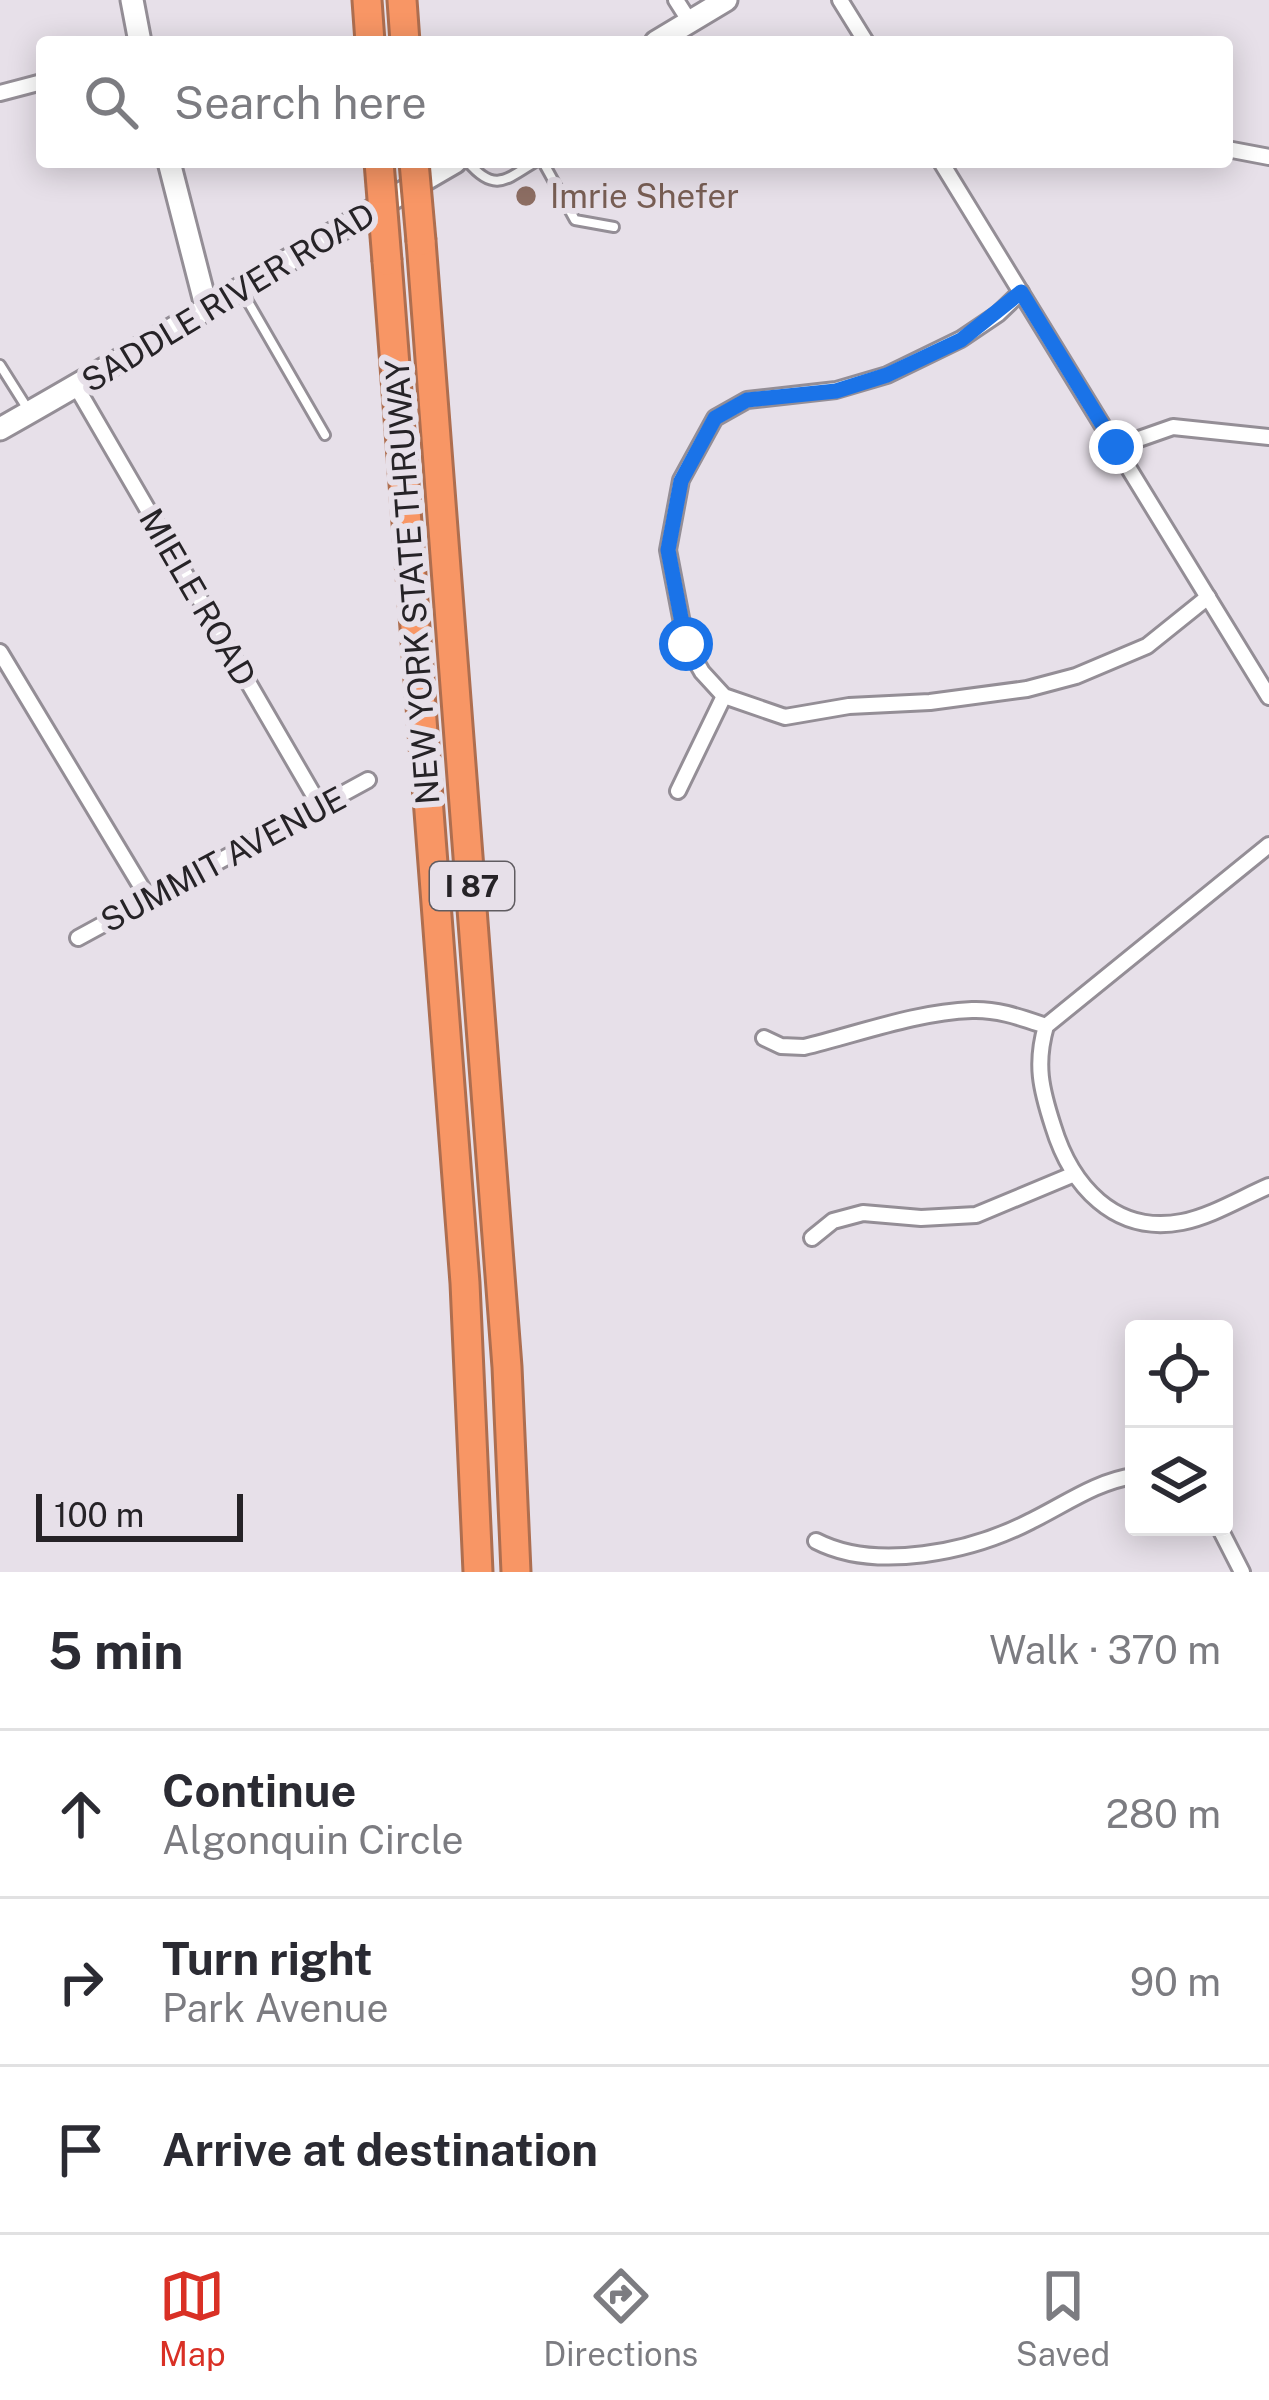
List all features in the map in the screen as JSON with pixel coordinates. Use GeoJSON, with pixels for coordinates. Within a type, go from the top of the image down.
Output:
{"type":"FeatureCollection","features":[{"type":"Feature","properties":{"kind":"highway"},"geometry":{"type":"LineString","coordinates":[[368,0],[370,36]]}},
{"type":"Feature","properties":{"kind":"highway"},"geometry":{"type":"LineString","coordinates":[[402,0],[405,36]]}},
{"type":"Feature","properties":{"kind":"highway","name":"NEW YORK STATE THRUWAY"},"geometry":{"type":"LineString","coordinates":[[379,168],[464,1260],[478,1572]]}},
{"type":"Feature","properties":{"kind":"highway","name":"NEW YORK STATE THRUWAY"},"geometry":{"type":"LineString","coordinates":[[415,168],[508,1367],[516,1572]]}},
{"type":"Feature","properties":{"kind":"main road"},"geometry":{"type":"LineString","coordinates":[[132,0],[139,36]]}},
{"type":"Feature","properties":{"kind":"main road"},"geometry":{"type":"LineString","coordinates":[[666,36],[726,0]]}},
{"type":"Feature","properties":{"kind":"main road"},"geometry":{"type":"LineString","coordinates":[[171,168],[206,306]]}},
{"type":"Feature","properties":{"kind":"main road","name":"SADDLE RIVER ROAD"},"geometry":{"type":"LineString","coordinates":[[0,429],[77,388],[206,306],[445,168]]}},
{"type":"Feature","properties":{"kind":"street"},"geometry":{"type":"LineString","coordinates":[[676,0],[690,22]]}},
{"type":"Feature","properties":{"kind":"street"},"geometry":{"type":"LineString","coordinates":[[840,0],[862,36]]}},
{"type":"Feature","properties":{"kind":"street"},"geometry":{"type":"LineString","coordinates":[[0,93],[36,84]]}},
{"type":"Feature","properties":{"kind":"street"},"geometry":{"type":"LineString","coordinates":[[1233,150],[1269,157]]}},
{"type":"Feature","properties":{"kind":"street"},"geometry":{"type":"LineString","coordinates":[[945,168],[1269,697]]}},
{"type":"Feature","properties":{"kind":"street"},"geometry":{"type":"LineString","coordinates":[[1021,292],[961,340],[887,375],[836,391],[747,400],[715,418],[681,481],[668,550],[686,644],[702,671],[724,696],[785,717],[1027,689],[1076,676],[1147,646],[1208,597]]}},
{"type":"Feature","properties":{"kind":"street","name":"MIELE ROAD"},"geometry":{"type":"LineString","coordinates":[[77,388],[320,806]]}},
{"type":"Feature","properties":{"kind":"street"},"geometry":{"type":"LineString","coordinates":[[1116,447],[1173,427],[1269,437]]}},
{"type":"Feature","properties":{"kind":"street"},"geometry":{"type":"LineString","coordinates":[[0,652],[148,898]]}},
{"type":"Feature","properties":{"kind":"street"},"geometry":{"type":"LineString","coordinates":[[678,790],[724,696]]}},
{"type":"Feature","properties":{"kind":"street","name":"SUMMIT AVENUE"},"geometry":{"type":"LineString","coordinates":[[78,938],[368,780]]}},
{"type":"Feature","properties":{"kind":"street"},"geometry":{"type":"LineString","coordinates":[[1269,844],[1046,1026],[1037,1077],[1072,1175],[1097,1204],[1118,1216],[1153,1223],[1181,1222],[1269,1186]]}},
{"type":"Feature","properties":{"kind":"street"},"geometry":{"type":"LineString","coordinates":[[764,1038],[782,1046],[804,1047],[939,1014],[975,1010],[1006,1013],[1046,1026]]}},
{"type":"Feature","properties":{"kind":"street"},"geometry":{"type":"LineString","coordinates":[[812,1238],[833,1221],[863,1214],[976,1215],[1072,1175]]}},
{"type":"Feature","properties":{"kind":"street"},"geometry":{"type":"LineString","coordinates":[[816,1541],[836,1554],[864,1561],[906,1559],[975,1544],[1090,1490],[1125,1479]]}},
{"type":"Feature","properties":{"kind":"street"},"geometry":{"type":"LineString","coordinates":[[1224,1536],[1242,1572]]}},
{"type":"Feature","properties":{"kind":"lane"},"geometry":{"type":"LineString","coordinates":[[474,168],[494,182],[528,168]]}},
{"type":"Feature","properties":{"kind":"lane"},"geometry":{"type":"LineString","coordinates":[[543,168],[575,220],[614,227]]}},
{"type":"Feature","properties":{"kind":"lane"},"geometry":{"type":"LineString","coordinates":[[239,287],[325,435]]}},
{"type":"Feature","properties":{"kind":"lane"},"geometry":{"type":"LineString","coordinates":[[0,365],[29,412]]}},
{"type":"Feature","properties":{"kind":"place","name":"Imrie Shefer"},"geometry":{"type":"Point","coordinates":[526,196]}},
{"type":"Feature","properties":{"kind":"route"},"geometry":{"type":"LineString","coordinates":[[686,644],[668,550],[674,507],[694,451],[715,418],[747,400],[836,391],[887,375],[961,340],[1021,292],[1116,447]]}}]}
